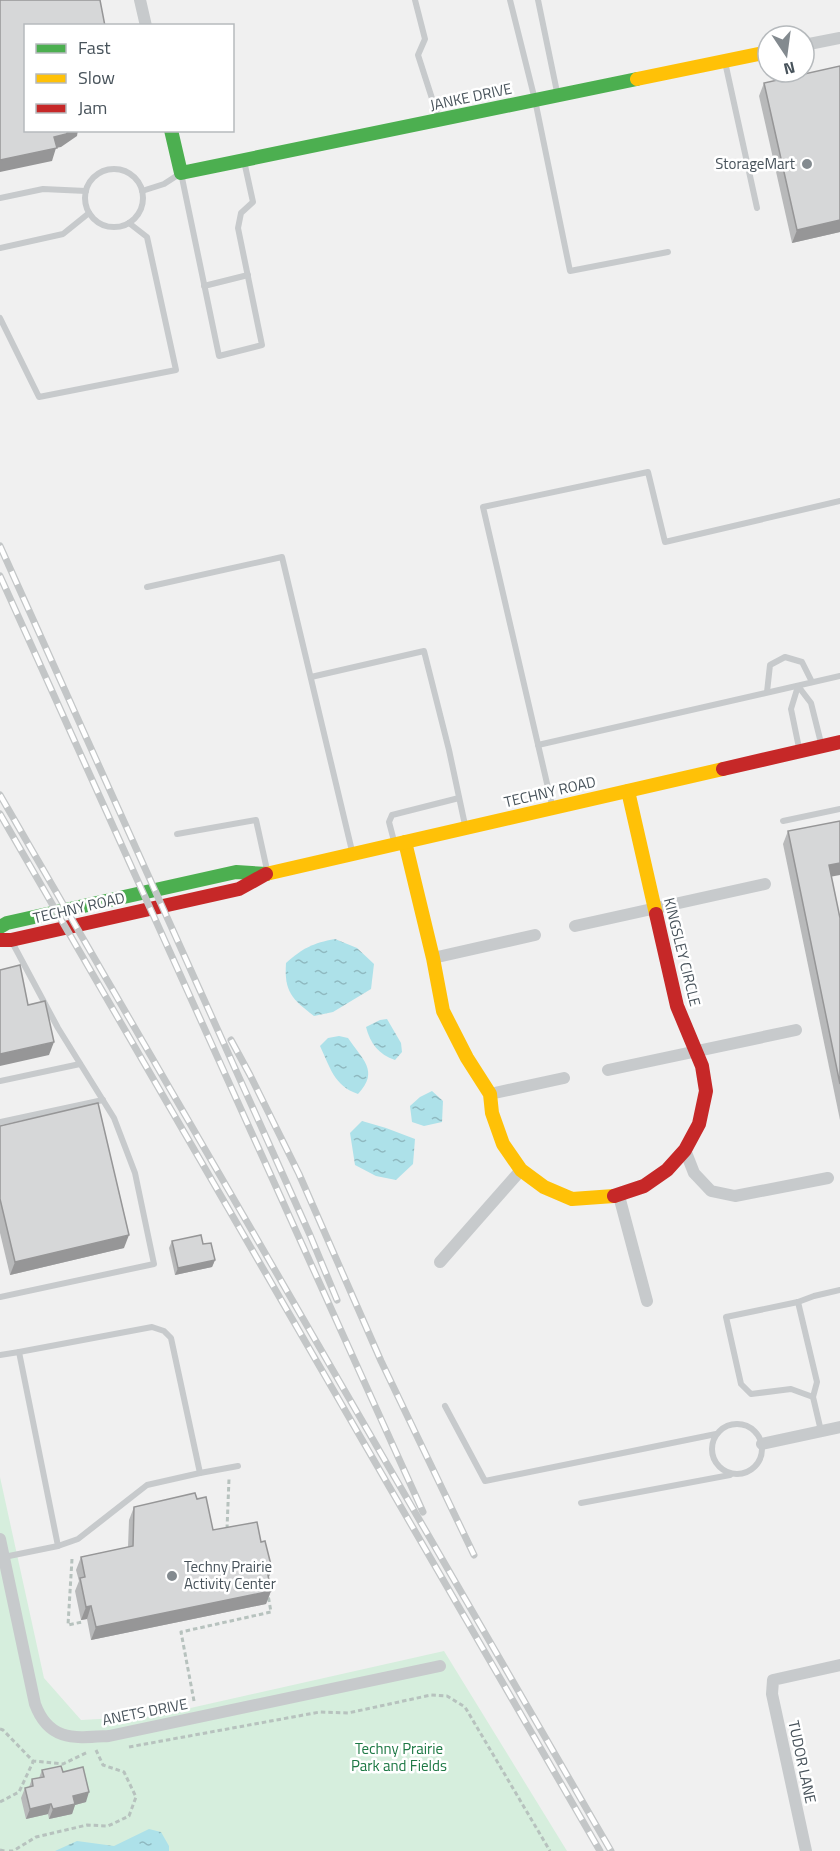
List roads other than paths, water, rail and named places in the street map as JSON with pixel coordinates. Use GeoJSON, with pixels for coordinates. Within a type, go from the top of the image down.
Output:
{"type":"FeatureCollection","features":[{"type":"Feature","properties":{"kind":"street"},"geometry":{"type":"LineString","coordinates":[[140,0],[146,24]]}},
{"type":"Feature","properties":{"kind":"street"},"geometry":{"type":"LineString","coordinates":[[816,43],[840,38]]}},
{"type":"Feature","properties":{"kind":"street","name":"JANKE DRIVE"},"geometry":{"type":"LineString","coordinates":[[181,173],[756,55]]}},
{"type":"Feature","properties":{"kind":"street"},"geometry":{"type":"LineString","coordinates":[[171,132],[181,173]]}},
{"type":"Feature","properties":{"kind":"street","name":"TECHNY ROAD"},"geometry":{"type":"LineString","coordinates":[[6,940],[240,889],[267,874],[840,742]]}},
{"type":"Feature","properties":{"kind":"street","name":"KINGSLEY CIRCLE"},"geometry":{"type":"LineString","coordinates":[[400,844],[433,958],[442,1011],[489,1094],[492,1113],[503,1144],[520,1170],[544,1187],[572,1198],[619,1196],[644,1186],[667,1170],[685,1150],[699,1124],[706,1091],[702,1066],[677,1006],[628,791]]}},
{"type":"Feature","properties":{"kind":"street","name":"TECHNY ROAD"},"geometry":{"type":"LineString","coordinates":[[0,927],[7,923],[236,872],[267,874]]}},
{"type":"Feature","properties":{"kind":"street"},"geometry":{"type":"LineString","coordinates":[[574,926],[765,884]]}},
{"type":"Feature","properties":{"kind":"street"},"geometry":{"type":"LineString","coordinates":[[433,958],[535,935]]}},
{"type":"Feature","properties":{"kind":"street"},"geometry":{"type":"LineString","coordinates":[[608,1070],[796,1030]]}},
{"type":"Feature","properties":{"kind":"street"},"geometry":{"type":"LineString","coordinates":[[489,1094],[564,1078]]}},
{"type":"Feature","properties":{"kind":"street"},"geometry":{"type":"LineString","coordinates":[[685,1150],[694,1173],[711,1191],[735,1196],[828,1178]]}},
{"type":"Feature","properties":{"kind":"street"},"geometry":{"type":"LineString","coordinates":[[440,1262],[520,1170]]}},
{"type":"Feature","properties":{"kind":"street"},"geometry":{"type":"LineString","coordinates":[[619,1196],[648,1301]]}},
{"type":"Feature","properties":{"kind":"street"},"geometry":{"type":"LineString","coordinates":[[762,1444],[840,1427]]}},
{"type":"Feature","properties":{"kind":"street","name":"ANETS DRIVE"},"geometry":{"type":"LineString","coordinates":[[0,1539],[34,1704],[48,1728],[61,1734],[82,1738],[110,1736],[440,1666]]}},
{"type":"Feature","properties":{"kind":"street","name":"TUDOR LANE"},"geometry":{"type":"LineString","coordinates":[[806,1851],[772,1694],[773,1680],[840,1665]]}},
{"type":"Feature","properties":{"kind":"lane"},"geometry":{"type":"LineString","coordinates":[[416,0],[424,39],[418,55],[439,120]]}},
{"type":"Feature","properties":{"kind":"lane"},"geometry":{"type":"LineString","coordinates":[[510,0],[535,100],[570,271],[668,252]]}},
{"type":"Feature","properties":{"kind":"lane"},"geometry":{"type":"LineString","coordinates":[[538,0],[558,96]]}},
{"type":"Feature","properties":{"kind":"lane"},"geometry":{"type":"LineString","coordinates":[[725,61],[757,208]]}},
{"type":"Feature","properties":{"kind":"lane"},"geometry":{"type":"LineString","coordinates":[[142,190],[164,184],[181,173],[219,356],[262,345],[238,228],[241,213],[253,202],[244,160]]}},
{"type":"Feature","properties":{"kind":"lane"},"geometry":{"type":"LineString","coordinates":[[114,170],[121,171],[134,178],[142,190],[143,198],[139,212],[129,223],[122,226],[100,224],[89,213],[86,206],[86,191],[89,184],[99,174],[114,170]]}},
{"type":"Feature","properties":{"kind":"lane"},"geometry":{"type":"LineString","coordinates":[[0,198],[43,189],[86,191]]}},
{"type":"Feature","properties":{"kind":"lane"},"geometry":{"type":"LineString","coordinates":[[0,248],[63,234],[89,213]]}},
{"type":"Feature","properties":{"kind":"lane"},"geometry":{"type":"LineString","coordinates":[[0,318],[39,398],[176,370],[147,237],[129,223]]}},
{"type":"Feature","properties":{"kind":"lane"},"geometry":{"type":"LineString","coordinates":[[204,285],[248,275]]}},
{"type":"Feature","properties":{"kind":"lane"},"geometry":{"type":"LineString","coordinates":[[552,808],[483,507],[648,472],[665,542],[840,501]]}},
{"type":"Feature","properties":{"kind":"lane"},"geometry":{"type":"LineString","coordinates":[[147,587],[282,557],[353,854]]}},
{"type":"Feature","properties":{"kind":"lane"},"geometry":{"type":"LineString","coordinates":[[311,677],[424,651],[466,828]]}},
{"type":"Feature","properties":{"kind":"lane"},"geometry":{"type":"LineString","coordinates":[[767,692],[770,665],[785,657],[802,662],[812,682]]}},
{"type":"Feature","properties":{"kind":"lane"},"geometry":{"type":"LineString","coordinates":[[538,745],[840,676]]}},
{"type":"Feature","properties":{"kind":"lane"},"geometry":{"type":"LineString","coordinates":[[798,686],[811,703],[822,747]]}},
{"type":"Feature","properties":{"kind":"lane"},"geometry":{"type":"LineString","coordinates":[[798,686],[791,709],[800,752]]}},
{"type":"Feature","properties":{"kind":"lane"},"geometry":{"type":"LineString","coordinates":[[400,844],[389,822],[392,815],[459,798]]}},
{"type":"Feature","properties":{"kind":"lane"},"geometry":{"type":"LineString","coordinates":[[783,821],[840,809]]}},
{"type":"Feature","properties":{"kind":"lane"},"geometry":{"type":"LineString","coordinates":[[177,834],[256,820],[267,874]]}},
{"type":"Feature","properties":{"kind":"lane"},"geometry":{"type":"LineString","coordinates":[[0,1297],[154,1264],[135,1173],[114,1118],[6,940]]}},
{"type":"Feature","properties":{"kind":"lane"},"geometry":{"type":"LineString","coordinates":[[0,1081],[81,1064]]}},
{"type":"Feature","properties":{"kind":"lane"},"geometry":{"type":"LineString","coordinates":[[0,1122],[102,1100]]}},
{"type":"Feature","properties":{"kind":"lane"},"geometry":{"type":"LineString","coordinates":[[813,1396],[791,1389],[751,1394],[741,1384],[726,1317],[798,1302],[840,1290]]}},
{"type":"Feature","properties":{"kind":"lane"},"geometry":{"type":"LineString","coordinates":[[798,1302],[817,1382],[813,1396],[821,1431]]}},
{"type":"Feature","properties":{"kind":"lane"},"geometry":{"type":"LineString","coordinates":[[0,1355],[152,1327],[164,1330],[171,1338],[200,1473]]}},
{"type":"Feature","properties":{"kind":"lane"},"geometry":{"type":"LineString","coordinates":[[19,1352],[58,1546]]}},
{"type":"Feature","properties":{"kind":"lane"},"geometry":{"type":"LineString","coordinates":[[446,1406],[485,1481],[716,1434],[730,1424],[738,1423],[754,1430],[762,1444],[762,1452],[755,1467],[741,1474],[581,1503]]}},
{"type":"Feature","properties":{"kind":"lane"},"geometry":{"type":"LineString","coordinates":[[716,1434],[711,1450],[713,1459],[718,1467],[733,1474]]}},
{"type":"Feature","properties":{"kind":"lane"},"geometry":{"type":"LineString","coordinates":[[4,1557],[58,1546],[78,1539],[147,1485],[238,1466]]}},
{"type":"Feature","properties":{"kind":"water"},"geometry":{"type":"Polygon","coordinates":[[[335,939],[357,948],[374,964],[371,989],[333,1012],[314,1016],[291,994],[286,981],[286,963],[309,947],[335,939]]]}},
{"type":"Feature","properties":{"kind":"water"},"geometry":{"type":"Polygon","coordinates":[[[387,1019],[401,1043],[402,1052],[395,1060],[376,1048],[366,1027],[387,1019]]]}},
{"type":"Feature","properties":{"kind":"water"},"geometry":{"type":"Polygon","coordinates":[[[339,1036],[348,1038],[366,1065],[368,1078],[358,1094],[350,1091],[338,1081],[320,1046],[328,1038],[339,1036]]]}},
{"type":"Feature","properties":{"kind":"water"},"geometry":{"type":"Polygon","coordinates":[[[432,1091],[443,1101],[442,1122],[424,1126],[412,1122],[410,1106],[420,1097],[432,1091]]]}},
{"type":"Feature","properties":{"kind":"water"},"geometry":{"type":"Polygon","coordinates":[[[362,1121],[415,1139],[413,1164],[396,1180],[376,1176],[355,1165],[350,1133],[362,1121]]]}},
{"type":"Feature","properties":{"kind":"water"},"geometry":{"type":"Polygon","coordinates":[[[149,1829],[161,1832],[169,1846],[169,1851],[55,1851],[77,1841],[114,1846],[149,1829]]]}},
{"type":"Feature","properties":{"kind":"railway"},"geometry":{"type":"LineString","coordinates":[[0,546],[310,1235],[337,1300]]}},
{"type":"Feature","properties":{"kind":"railway"},"geometry":{"type":"LineString","coordinates":[[0,576],[423,1512]]}},
{"type":"Feature","properties":{"kind":"railway"},"geometry":{"type":"LineString","coordinates":[[0,795],[611,1851]]}},
{"type":"Feature","properties":{"kind":"railway"},"geometry":{"type":"LineString","coordinates":[[0,814],[600,1851]]}},
{"type":"Feature","properties":{"kind":"railway"},"geometry":{"type":"LineString","coordinates":[[231,1040],[299,1174],[381,1361],[474,1555]]}},
{"type":"Feature","properties":{"kind":"place","name":"StorageMart"},"geometry":{"type":"Point","coordinates":[807,164]}},
{"type":"Feature","properties":{"kind":"place","name":"Techny Prairie Activity Center"},"geometry":{"type":"Point","coordinates":[172,1576]}},
{"type":"Feature","properties":{"kind":"park label","name":"Techny Prairie Park and Fields"},"geometry":{"type":"Point","coordinates":[399,1758]}}]}
